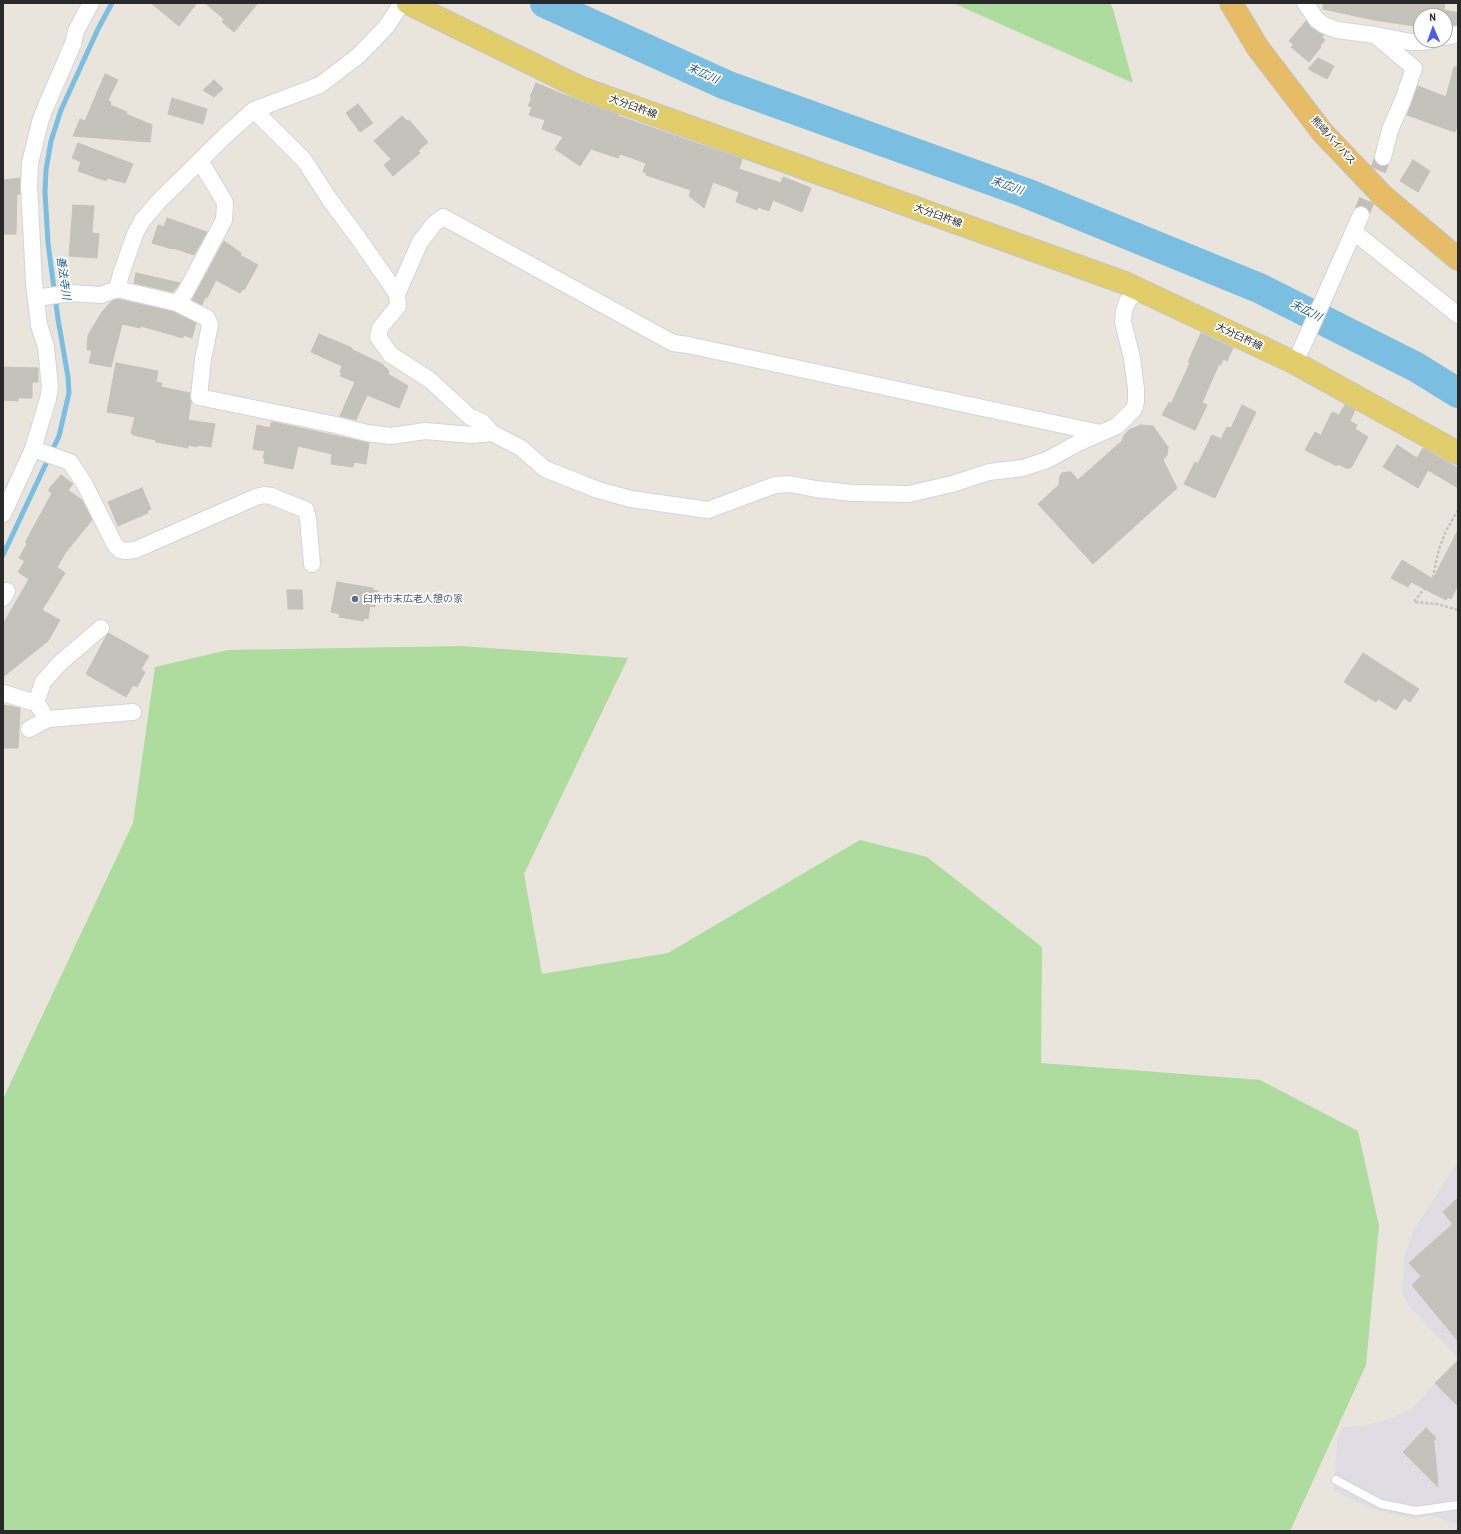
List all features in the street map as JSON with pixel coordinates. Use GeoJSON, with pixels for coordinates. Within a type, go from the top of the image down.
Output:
{"type":"FeatureCollection","features":[{"type":"Feature","properties":{"kind":"highway","name":"熊崎バイパス"},"geometry":{"type":"LineString","coordinates":[[1231,3],[1258,48],[1323,133],[1383,196],[1458,259]]}},
{"type":"Feature","properties":{"kind":"main road","name":"大分臼杵線"},"geometry":{"type":"LineString","coordinates":[[408,3],[581,88],[1124,283],[1298,355],[1458,453]]}},
{"type":"Feature","properties":{"kind":"street"},"geometry":{"type":"LineString","coordinates":[[3,514],[35,450],[50,387],[46,347],[39,325],[39,298],[30,232],[30,163],[38,129],[46,106],[73,44],[76,31],[91,3]]}},
{"type":"Feature","properties":{"kind":"street"},"geometry":{"type":"LineString","coordinates":[[117,289],[135,234],[142,221],[200,161],[254,110],[320,85],[358,56],[387,26],[402,3]]}},
{"type":"Feature","properties":{"kind":"street"},"geometry":{"type":"LineString","coordinates":[[1305,3],[1318,20],[1324,25],[1337,30],[1413,42]]}},
{"type":"Feature","properties":{"kind":"street"},"geometry":{"type":"LineString","coordinates":[[1375,35],[1414,68],[1403,100],[1390,130],[1382,156]]}},
{"type":"Feature","properties":{"kind":"street"},"geometry":{"type":"LineString","coordinates":[[254,110],[304,160],[330,200],[397,294]]}},
{"type":"Feature","properties":{"kind":"street"},"geometry":{"type":"LineString","coordinates":[[177,303],[185,293],[224,220],[225,203],[200,161]]}},
{"type":"Feature","properties":{"kind":"street"},"geometry":{"type":"LineString","coordinates":[[1298,355],[1362,215]]}},
{"type":"Feature","properties":{"kind":"street"},"geometry":{"type":"LineString","coordinates":[[1100,433],[673,343],[443,217],[434,224],[420,242],[397,294],[398,306],[380,328],[378,337],[391,355],[430,380],[470,417],[482,422],[492,433],[521,448],[545,469],[598,490],[631,499],[708,510],[775,485],[790,484],[816,489],[853,493],[909,494],[952,484],[989,472],[1023,468],[1041,462],[1117,426],[1134,408],[1136,402],[1132,358],[1123,322],[1127,302],[1138,290]]}},
{"type":"Feature","properties":{"kind":"street"},"geometry":{"type":"LineString","coordinates":[[1354,232],[1458,315]]}},
{"type":"Feature","properties":{"kind":"street"},"geometry":{"type":"LineString","coordinates":[[39,298],[71,293],[101,295],[117,289],[177,303],[207,318],[210,325],[203,359],[199,397],[391,436],[425,431],[472,435],[492,433]]}},
{"type":"Feature","properties":{"kind":"street"},"geometry":{"type":"LineString","coordinates":[[35,450],[70,462],[84,483],[115,545],[120,550],[135,550],[256,496],[264,495],[271,496],[306,510],[312,564]]}},
{"type":"Feature","properties":{"kind":"street"},"geometry":{"type":"LineString","coordinates":[[36,703],[43,682],[60,663],[101,628]]}},
{"type":"Feature","properties":{"kind":"street"},"geometry":{"type":"LineString","coordinates":[[3,693],[36,703],[48,719]]}},
{"type":"Feature","properties":{"kind":"street"},"geometry":{"type":"LineString","coordinates":[[30,729],[48,719],[133,712]]}},
{"type":"Feature","properties":{"kind":"lane"},"geometry":{"type":"LineString","coordinates":[[1336,1480],[1381,1504],[1416,1511],[1458,1505]]}},
{"type":"Feature","properties":{"kind":"path"},"geometry":{"type":"LineString","coordinates":[[1458,510],[1446,531],[1439,549],[1433,577],[1414,602],[1436,604],[1458,610]]}},
{"type":"Feature","properties":{"kind":"shaded area"},"geometry":{"type":"Polygon","coordinates":[[[1458,1162],[1458,1358],[1409,1306],[1402,1292],[1405,1254],[1413,1231],[1458,1162]]]}},
{"type":"Feature","properties":{"kind":"shaded area"},"geometry":{"type":"Polygon","coordinates":[[[1458,1358],[1458,1525],[1431,1515],[1416,1519],[1378,1511],[1333,1490],[1338,1436],[1344,1427],[1363,1426],[1389,1419],[1411,1410],[1458,1358]]]}},
{"type":"Feature","properties":{"kind":"green space"},"geometry":{"type":"Polygon","coordinates":[[[953,3],[1110,3],[1113,9],[1133,83],[953,3]]]}},
{"type":"Feature","properties":{"kind":"green space"},"geometry":{"type":"Polygon","coordinates":[[[461,646],[628,658],[524,874],[542,974],[668,953],[860,840],[927,857],[1042,947],[1041,1063],[1260,1080],[1358,1131],[1379,1226],[1366,1365],[1290,1531],[3,1531],[3,1099],[133,823],[155,667],[228,650],[461,646]]]}},
{"type":"Feature","properties":{"kind":"building"},"geometry":{"type":"Polygon","coordinates":[[[151,3],[197,3],[179,26],[151,3]]]}},
{"type":"Feature","properties":{"kind":"building"},"geometry":{"type":"Polygon","coordinates":[[[205,3],[258,3],[234,32],[222,22],[224,19],[205,3]]]}},
{"type":"Feature","properties":{"kind":"building"},"geometry":{"type":"Polygon","coordinates":[[[1323,3],[1445,3],[1444,8],[1413,8],[1413,26],[1374,20],[1323,9],[1323,3]]]}},
{"type":"Feature","properties":{"kind":"building"},"geometry":{"type":"Polygon","coordinates":[[[1453,12],[1458,13],[1458,25],[1453,26],[1453,12]]]}},
{"type":"Feature","properties":{"kind":"building"},"geometry":{"type":"Polygon","coordinates":[[[1306,21],[1311,28],[1324,35],[1322,37],[1325,40],[1309,62],[1291,47],[1294,45],[1289,41],[1306,21]]]}},
{"type":"Feature","properties":{"kind":"building"},"geometry":{"type":"Polygon","coordinates":[[[1318,58],[1334,66],[1327,79],[1308,69],[1318,58]]]}},
{"type":"Feature","properties":{"kind":"building"},"geometry":{"type":"Polygon","coordinates":[[[1454,67],[1458,67],[1458,125],[1455,132],[1407,115],[1418,86],[1446,97],[1454,67]]]}},
{"type":"Feature","properties":{"kind":"building"},"geometry":{"type":"Polygon","coordinates":[[[105,74],[118,80],[108,100],[111,102],[110,105],[127,112],[126,114],[152,125],[150,142],[73,136],[80,119],[85,121],[105,74]]]}},
{"type":"Feature","properties":{"kind":"building"},"geometry":{"type":"Polygon","coordinates":[[[214,80],[223,89],[214,97],[203,90],[214,80]]]}},
{"type":"Feature","properties":{"kind":"building"},"geometry":{"type":"Polygon","coordinates":[[[536,83],[619,116],[742,159],[739,169],[781,183],[783,177],[811,188],[802,212],[773,200],[769,211],[758,207],[757,210],[736,202],[739,192],[713,182],[704,208],[689,196],[691,190],[646,175],[647,173],[643,172],[646,163],[620,154],[618,158],[591,149],[580,166],[555,149],[563,137],[542,129],[545,120],[529,115],[532,107],[528,106],[536,83]]]}},
{"type":"Feature","properties":{"kind":"building"},"geometry":{"type":"Polygon","coordinates":[[[172,98],[207,109],[203,124],[168,114],[172,98]]]}},
{"type":"Feature","properties":{"kind":"building"},"geometry":{"type":"Polygon","coordinates":[[[358,104],[373,123],[360,132],[346,113],[358,104]]]}},
{"type":"Feature","properties":{"kind":"building"},"geometry":{"type":"Polygon","coordinates":[[[402,116],[407,121],[409,120],[428,142],[418,151],[420,153],[393,176],[384,165],[391,159],[374,141],[402,116]]]}},
{"type":"Feature","properties":{"kind":"building"},"geometry":{"type":"Polygon","coordinates":[[[78,143],[133,164],[125,183],[107,178],[106,181],[78,171],[81,162],[72,158],[78,143]]]}},
{"type":"Feature","properties":{"kind":"building"},"geometry":{"type":"Polygon","coordinates":[[[1413,160],[1430,171],[1418,192],[1400,181],[1413,160]]]}},
{"type":"Feature","properties":{"kind":"building"},"geometry":{"type":"Polygon","coordinates":[[[20,178],[20,194],[17,194],[16,234],[3,234],[4,180],[20,178]]]}},
{"type":"Feature","properties":{"kind":"building"},"geometry":{"type":"Polygon","coordinates":[[[73,205],[94,206],[92,233],[99,234],[97,258],[69,256],[73,205]]]}},
{"type":"Feature","properties":{"kind":"building"},"geometry":{"type":"Polygon","coordinates":[[[167,218],[207,232],[194,255],[152,243],[158,225],[164,227],[167,218]]]}},
{"type":"Feature","properties":{"kind":"building"},"geometry":{"type":"Polygon","coordinates":[[[224,241],[241,253],[240,255],[258,265],[244,290],[243,289],[240,293],[216,280],[207,298],[205,297],[202,305],[192,300],[224,241]]]}},
{"type":"Feature","properties":{"kind":"building"},"geometry":{"type":"Polygon","coordinates":[[[136,273],[180,283],[173,292],[134,283],[136,273]]]}},
{"type":"Feature","properties":{"kind":"building"},"geometry":{"type":"Polygon","coordinates":[[[118,299],[174,312],[196,323],[192,338],[183,335],[183,338],[141,326],[140,328],[122,324],[111,367],[89,363],[92,350],[87,350],[88,335],[102,312],[112,301],[118,299]]]}},
{"type":"Feature","properties":{"kind":"building"},"geometry":{"type":"Polygon","coordinates":[[[1201,333],[1233,348],[1227,361],[1223,359],[1221,365],[1219,364],[1202,403],[1207,405],[1195,430],[1162,415],[1169,402],[1171,404],[1190,363],[1188,362],[1201,333]]]}},
{"type":"Feature","properties":{"kind":"building"},"geometry":{"type":"Polygon","coordinates":[[[319,334],[352,348],[351,349],[382,364],[389,371],[388,374],[408,386],[399,408],[367,395],[356,420],[340,416],[355,382],[340,376],[342,373],[340,372],[342,366],[311,352],[319,334]]]}},
{"type":"Feature","properties":{"kind":"building"},"geometry":{"type":"Polygon","coordinates":[[[116,363],[158,371],[156,382],[162,383],[161,387],[190,393],[191,402],[188,420],[215,424],[211,447],[197,445],[197,447],[188,445],[188,448],[156,442],[156,440],[133,435],[131,433],[135,417],[107,412],[116,363]]]}},
{"type":"Feature","properties":{"kind":"building"},"geometry":{"type":"Polygon","coordinates":[[[3,367],[38,368],[38,382],[32,382],[32,398],[18,398],[18,401],[3,400],[3,367]]]}},
{"type":"Feature","properties":{"kind":"building"},"geometry":{"type":"Polygon","coordinates":[[[1242,405],[1256,412],[1215,498],[1184,484],[1195,462],[1198,464],[1212,435],[1221,439],[1227,427],[1231,428],[1242,405]]]}},
{"type":"Feature","properties":{"kind":"building"},"geometry":{"type":"Polygon","coordinates":[[[1345,405],[1355,410],[1350,421],[1357,425],[1355,429],[1368,437],[1351,468],[1349,467],[1348,469],[1338,464],[1337,466],[1305,450],[1315,432],[1321,435],[1332,412],[1339,415],[1345,405]]]}},
{"type":"Feature","properties":{"kind":"building"},"geometry":{"type":"Polygon","coordinates":[[[273,422],[369,443],[366,464],[354,462],[353,467],[331,464],[332,454],[298,446],[293,469],[264,463],[265,458],[263,458],[265,451],[253,449],[257,425],[270,428],[271,423],[273,422]]]}},
{"type":"Feature","properties":{"kind":"building"},"geometry":{"type":"Polygon","coordinates":[[[1141,425],[1153,426],[1168,447],[1167,455],[1163,460],[1177,488],[1093,564],[1038,504],[1059,485],[1060,476],[1062,473],[1071,472],[1078,480],[1122,441],[1124,435],[1129,430],[1141,425]]]}},
{"type":"Feature","properties":{"kind":"building"},"geometry":{"type":"Polygon","coordinates":[[[1397,445],[1417,458],[1423,448],[1458,468],[1458,488],[1428,470],[1418,488],[1383,467],[1397,445]]]}},
{"type":"Feature","properties":{"kind":"building"},"geometry":{"type":"Polygon","coordinates":[[[61,475],[73,484],[68,490],[83,501],[92,520],[66,552],[57,567],[65,573],[42,610],[60,620],[48,641],[3,677],[3,624],[29,579],[18,572],[25,561],[19,558],[27,544],[26,541],[52,493],[48,490],[61,475]]]}},
{"type":"Feature","properties":{"kind":"building"},"geometry":{"type":"Polygon","coordinates":[[[142,488],[151,509],[147,511],[148,513],[118,526],[108,502],[142,488]]]}},
{"type":"Feature","properties":{"kind":"building"},"geometry":{"type":"Polygon","coordinates":[[[1458,530],[1458,585],[1451,599],[1448,597],[1446,600],[1411,582],[1408,587],[1391,578],[1402,560],[1433,579],[1458,530]]]}},
{"type":"Feature","properties":{"kind":"building","name":"臼杵市末広老人憩の家"},"geometry":{"type":"Polygon","coordinates":[[[337,582],[373,588],[373,590],[378,591],[375,607],[370,606],[368,619],[364,618],[363,621],[339,617],[340,614],[331,612],[337,582]]]}},
{"type":"Feature","properties":{"kind":"building"},"geometry":{"type":"Polygon","coordinates":[[[287,590],[302,590],[303,609],[288,609],[287,590]]]}},
{"type":"Feature","properties":{"kind":"building"},"geometry":{"type":"Polygon","coordinates":[[[108,633],[149,656],[141,669],[145,672],[137,687],[133,685],[126,697],[86,674],[108,633]]]}},
{"type":"Feature","properties":{"kind":"building"},"geometry":{"type":"Polygon","coordinates":[[[1363,653],[1419,689],[1410,702],[1404,698],[1396,710],[1378,699],[1376,702],[1344,682],[1363,653]]]}},
{"type":"Feature","properties":{"kind":"building"},"geometry":{"type":"Polygon","coordinates":[[[3,705],[20,708],[18,748],[3,748],[3,705]]]}},
{"type":"Feature","properties":{"kind":"building"},"geometry":{"type":"Polygon","coordinates":[[[1458,1198],[1458,1341],[1412,1285],[1421,1276],[1409,1263],[1453,1224],[1443,1212],[1458,1198]]]}},
{"type":"Feature","properties":{"kind":"building"},"geometry":{"type":"Polygon","coordinates":[[[1458,1361],[1458,1406],[1435,1383],[1458,1361]]]}},
{"type":"Feature","properties":{"kind":"building"},"geometry":{"type":"Polygon","coordinates":[[[1426,1428],[1436,1438],[1433,1442],[1438,1487],[1403,1452],[1426,1428]]]}},
{"type":"Feature","properties":{"kind":"waterway","name":"善法寺川"},"geometry":{"type":"LineString","coordinates":[[3,555],[59,436],[69,393],[68,377],[58,319],[48,243],[45,192],[46,170],[51,141],[61,110],[98,29],[112,3]]}},
{"type":"Feature","properties":{"kind":"waterway","name":"末広川"},"geometry":{"type":"LineString","coordinates":[[545,3],[726,85],[1026,193],[1259,288],[1416,367],[1458,393]]}},
{"type":"Feature","properties":{"kind":"tunnel"},"geometry":{"type":"LineString","coordinates":[[1361,215],[1383,157]]}},
{"type":"Feature","properties":{"kind":"place","name":"臼杵市末広老人憩の家"},"geometry":{"type":"Point","coordinates":[355,599]}}]}
